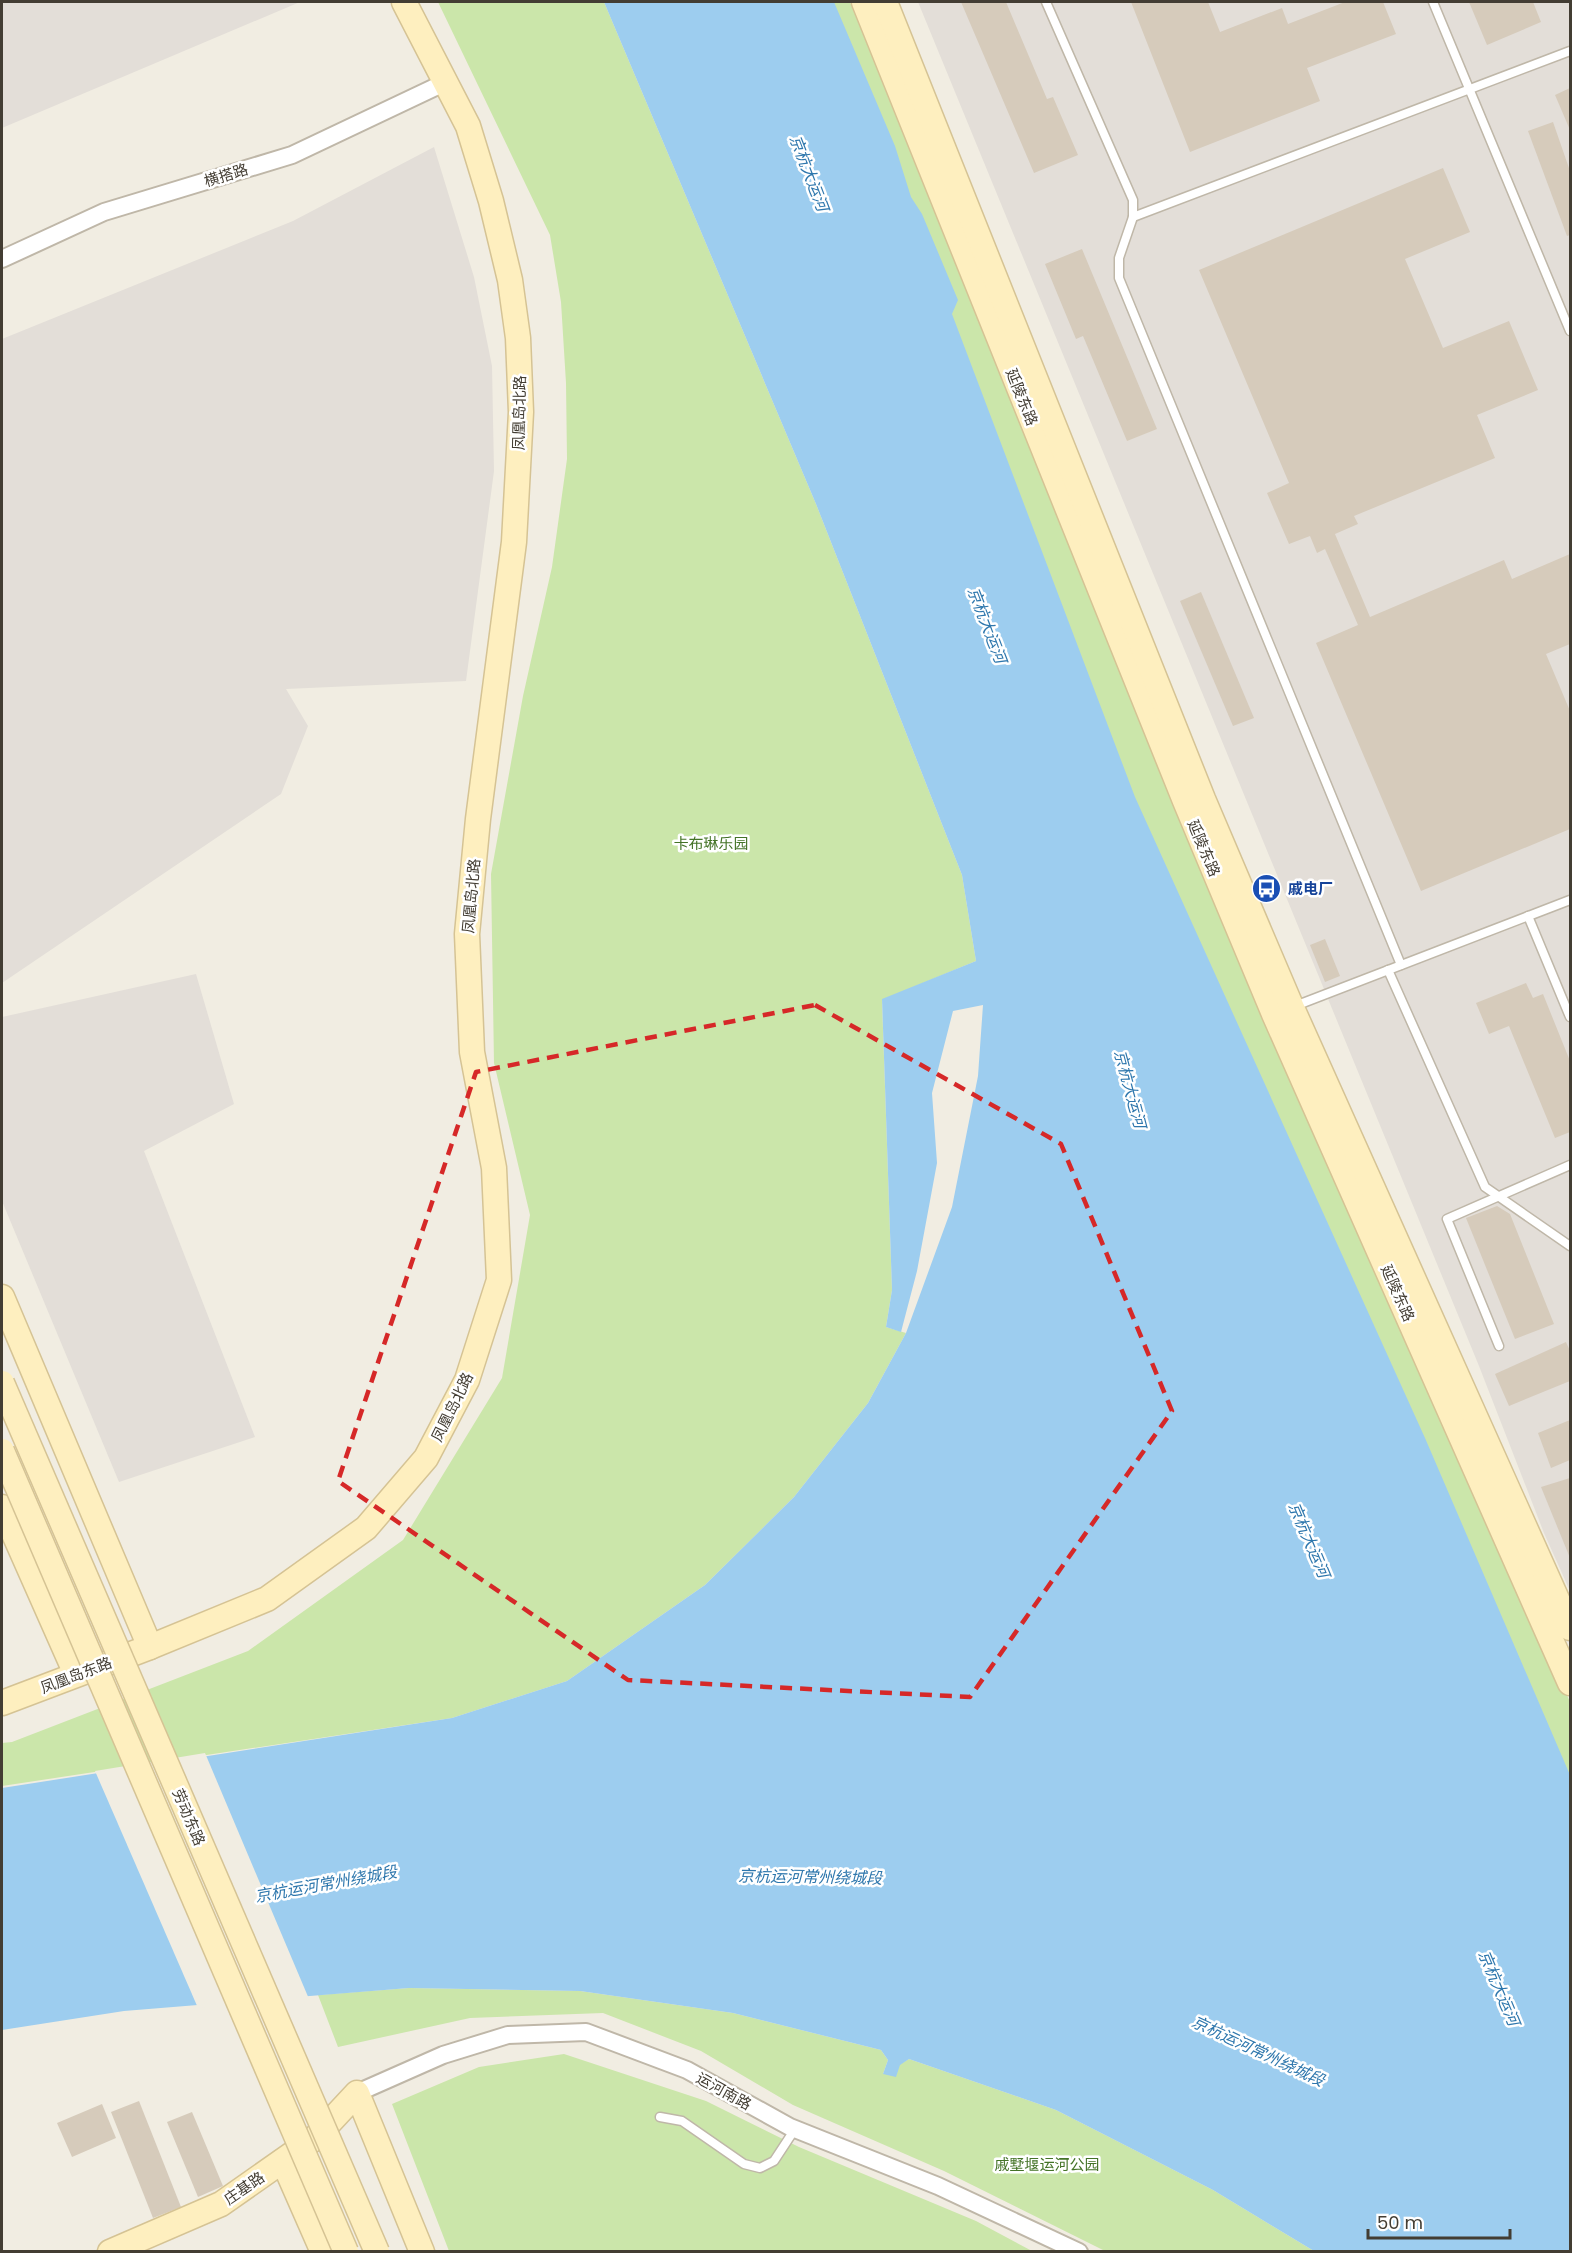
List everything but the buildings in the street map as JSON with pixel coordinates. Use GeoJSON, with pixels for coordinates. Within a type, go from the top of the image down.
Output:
{"type":"FeatureCollection","features":[{"type":"Feature","properties":{"kind":"main road","name":"凤凰岛北路"},"geometry":{"type":"LineString","coordinates":[[150,1647],[267,1599],[366,1528],[426,1458],[467,1380],[499,1280],[494,1168],[472,1052],[467,934],[478,819],[514,542],[521,412],[518,338],[510,280],[491,201],[468,126],[404,2]]}},
{"type":"Feature","properties":{"kind":"main road","name":"延陵东路"},"geometry":{"type":"LineString","coordinates":[[864,2],[1185,801],[1274,1014],[1570,1683]]}},
{"type":"Feature","properties":{"kind":"main road","name":"延陵东路"},"geometry":{"type":"LineString","coordinates":[[885,2],[1199,788],[1292,1008],[1570,1628]]}},
{"type":"Feature","properties":{"kind":"main road"},"geometry":{"type":"LineString","coordinates":[[2,1297],[150,1647]]}},
{"type":"Feature","properties":{"kind":"main road","name":"劳动东路"},"geometry":{"type":"LineString","coordinates":[[2,1383],[377,2252]]}},
{"type":"Feature","properties":{"kind":"main road","name":"劳动东路"},"geometry":{"type":"LineString","coordinates":[[2,1451],[346,2252]]}},
{"type":"Feature","properties":{"kind":"main road"},"geometry":{"type":"LineString","coordinates":[[2,1507],[76,1674]]}},
{"type":"Feature","properties":{"kind":"main road","name":"凤凰岛东路"},"geometry":{"type":"LineString","coordinates":[[2,1703],[150,1647]]}},
{"type":"Feature","properties":{"kind":"main road"},"geometry":{"type":"LineString","coordinates":[[357,2094],[422,2252]]}},
{"type":"Feature","properties":{"kind":"main road","name":"庄基路"},"geometry":{"type":"LineString","coordinates":[[110,2252],[221,2204],[315,2138],[357,2094]]}},
{"type":"Feature","properties":{"kind":"main road"},"geometry":{"type":"LineString","coordinates":[[283,2161],[323,2252]]}},
{"type":"Feature","properties":{"kind":"street","name":"横搭路"},"geometry":{"type":"LineString","coordinates":[[2,259],[104,212],[292,155],[446,82]]}},
{"type":"Feature","properties":{"kind":"street","name":"运河南路"},"geometry":{"type":"LineString","coordinates":[[357,2094],[443,2055],[508,2035],[586,2032],[687,2070],[795,2129],[938,2186],[1079,2252]]}},
{"type":"Feature","properties":{"kind":"lane"},"geometry":{"type":"LineString","coordinates":[[1046,2],[1133,200],[1132,217],[1119,258],[1119,278],[1401,965]]}},
{"type":"Feature","properties":{"kind":"lane"},"geometry":{"type":"LineString","coordinates":[[1433,2],[1570,331]]}},
{"type":"Feature","properties":{"kind":"lane"},"geometry":{"type":"LineString","coordinates":[[1132,217],[1570,51]]}},
{"type":"Feature","properties":{"kind":"lane"},"geometry":{"type":"LineString","coordinates":[[1292,1008],[1570,900]]}},
{"type":"Feature","properties":{"kind":"lane"},"geometry":{"type":"LineString","coordinates":[[1528,916],[1570,1017]]}},
{"type":"Feature","properties":{"kind":"lane"},"geometry":{"type":"LineString","coordinates":[[1388,970],[1485,1187],[1570,1246]]}},
{"type":"Feature","properties":{"kind":"lane"},"geometry":{"type":"LineString","coordinates":[[1499,1346],[1447,1219],[1570,1165]]}},
{"type":"Feature","properties":{"kind":"lane"},"geometry":{"type":"LineString","coordinates":[[660,2117],[682,2121],[744,2164],[760,2168],[774,2161],[795,2129]]}},
{"type":"Feature","properties":{"kind":"highlighted area"},"geometry":{"type":"Polygon","coordinates":[[[815,1005],[1061,1144],[1172,1411],[970,1697],[628,1680],[338,1481],[476,1072],[815,1005]]]}},
{"type":"Feature","properties":{"kind":"shaded area"},"geometry":{"type":"Polygon","coordinates":[[[2,2],[300,2],[2,128],[2,2]]]}},
{"type":"Feature","properties":{"kind":"shaded area"},"geometry":{"type":"Polygon","coordinates":[[[918,2],[1570,2],[1570,1591],[1544,1533],[1479,1366],[918,2]]]}},
{"type":"Feature","properties":{"kind":"shaded area"},"geometry":{"type":"Polygon","coordinates":[[[434,147],[474,277],[492,366],[494,471],[466,681],[286,689],[308,726],[281,794],[2,983],[2,339],[293,221],[434,147]]]}},
{"type":"Feature","properties":{"kind":"shaded area"},"geometry":{"type":"Polygon","coordinates":[[[196,974],[234,1104],[144,1151],[255,1437],[119,1482],[2,1201],[2,1017],[196,974]]]}},
{"type":"Feature","properties":{"kind":"green space","name":"卡布琳乐园"},"geometry":{"type":"Polygon","coordinates":[[[438,2],[604,2],[816,504],[962,875],[976,961],[882,1000],[892,1290],[886,1327],[906,1333],[868,1403],[794,1497],[705,1585],[567,1681],[452,1718],[2,1786],[2,1743],[12,1742],[248,1651],[403,1540],[502,1378],[530,1215],[494,1063],[491,874],[523,696],[552,567],[567,459],[566,383],[561,302],[550,235],[438,2]]]}},
{"type":"Feature","properties":{"kind":"green space"},"geometry":{"type":"Polygon","coordinates":[[[818,2],[850,2],[1169,795],[1570,1702],[1570,1826],[1138,812],[818,2]]]}},
{"type":"Feature","properties":{"kind":"green space","name":"戚墅堰运河公园"},"geometry":{"type":"Polygon","coordinates":[[[409,1988],[580,1991],[733,2013],[881,2050],[888,2060],[883,2074],[909,2059],[1056,2110],[1213,2190],[1314,2251],[1105,2251],[944,2171],[793,2105],[701,2051],[603,2013],[470,2018],[338,2047],[318,1995],[409,1988]]]}},
{"type":"Feature","properties":{"kind":"green space"},"geometry":{"type":"Polygon","coordinates":[[[564,2054],[706,2101],[799,2147],[976,2221],[1032,2251],[449,2251],[392,2104],[479,2067],[564,2054]]]}},
{"type":"Feature","properties":{"kind":"water"},"geometry":{"type":"Polygon","coordinates":[[[604,2],[834,2],[895,146],[911,197],[922,214],[958,300],[952,314],[1135,797],[1425,1438],[1570,1775],[1570,2251],[1314,2251],[1213,2190],[1056,2110],[909,2059],[900,2065],[896,2077],[883,2074],[888,2060],[881,2050],[733,2013],[580,1991],[409,1988],[124,2011],[2,2030],[2,1788],[452,1718],[567,1681],[705,1585],[794,1497],[868,1403],[906,1333],[952,1207],[978,1076],[983,1005],[953,1011],[932,1093],[937,1163],[917,1271],[901,1332],[886,1327],[892,1290],[882,999],[976,961],[962,875],[816,504],[604,2]]]}},
{"type":"Feature","properties":{"kind":"pier"},"geometry":{"type":"Polygon","coordinates":[[[205,1753],[309,1999],[198,2008],[95,1771],[205,1753]]]}},
{"type":"Feature","properties":{"kind":"place","name":"戚电厂"},"geometry":{"type":"Point","coordinates":[1267,888]}},
{"type":"Feature","properties":{"kind":"water label","name":"京杭大运河"},"geometry":{"type":"Point","coordinates":[809,173]}},
{"type":"Feature","properties":{"kind":"water label","name":"京杭大运河"},"geometry":{"type":"Point","coordinates":[987,625]}},
{"type":"Feature","properties":{"kind":"water label","name":"京杭大运河"},"geometry":{"type":"Point","coordinates":[1130,1089]}},
{"type":"Feature","properties":{"kind":"water label","name":"京杭大运河"},"geometry":{"type":"Point","coordinates":[1309,1540]}},
{"type":"Feature","properties":{"kind":"water label","name":"京杭运河常州绕城段"},"geometry":{"type":"Point","coordinates":[810,1877]}},
{"type":"Feature","properties":{"kind":"water label","name":"京杭运河常州绕城段"},"geometry":{"type":"Point","coordinates":[326,1884]}},
{"type":"Feature","properties":{"kind":"water label","name":"京杭大运河"},"geometry":{"type":"Point","coordinates":[1499,1988]}},
{"type":"Feature","properties":{"kind":"water label","name":"京杭运河常州绕城段"},"geometry":{"type":"Point","coordinates":[1258,2051]}}]}
